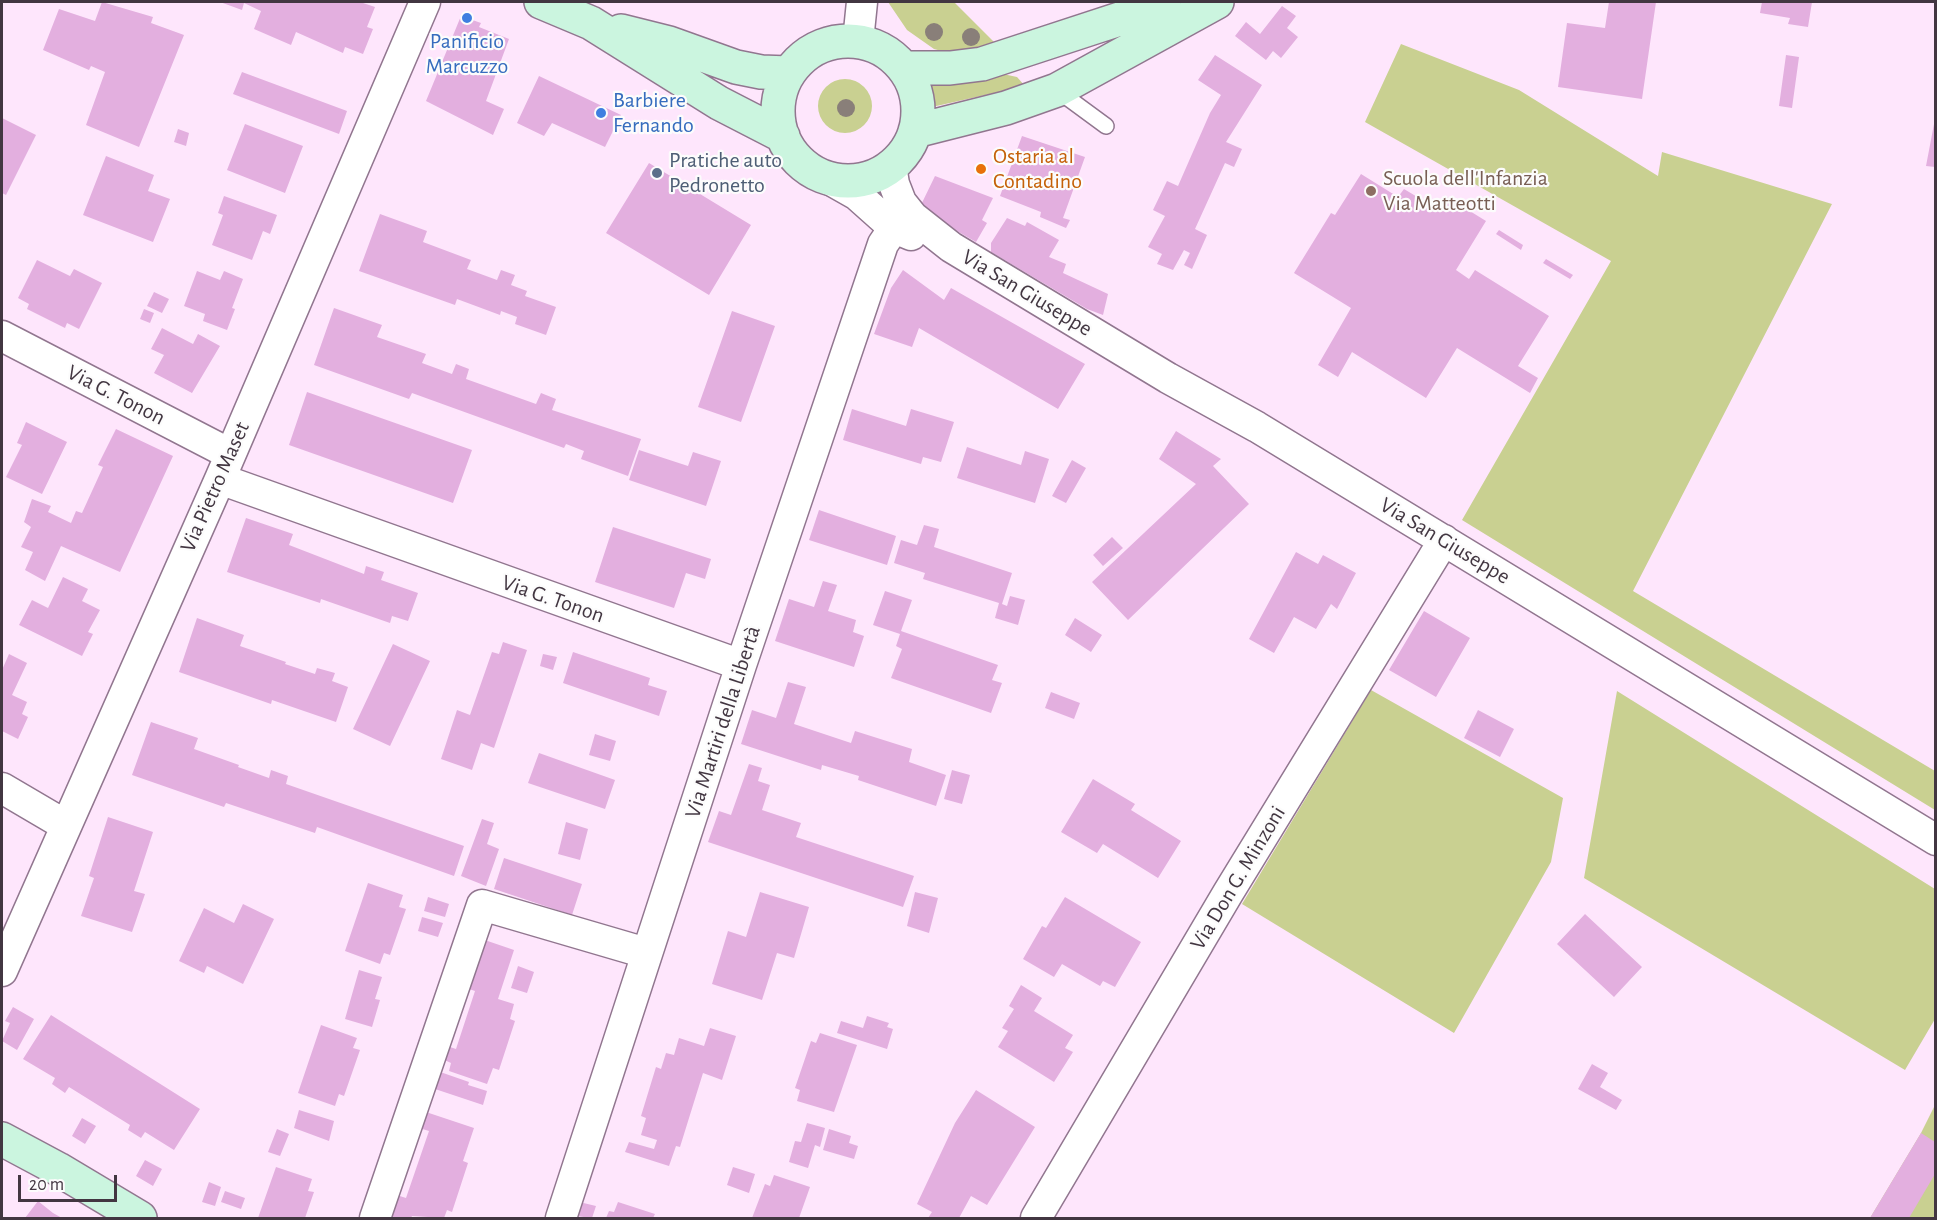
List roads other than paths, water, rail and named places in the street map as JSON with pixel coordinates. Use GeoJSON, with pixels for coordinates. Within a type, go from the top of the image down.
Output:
{"type":"FeatureCollection","features":[{"type":"Feature","properties":{"kind":"street","name":"Via Pietro Maset"},"geometry":{"type":"LineString","coordinates":[[2,971],[225,466],[425,2]]}},
{"type":"Feature","properties":{"kind":"street"},"geometry":{"type":"LineString","coordinates":[[541,2],[591,23],[669,43],[713,61],[761,72],[789,73]]}},
{"type":"Feature","properties":{"kind":"street"},"geometry":{"type":"LineString","coordinates":[[858,41],[862,2]]}},
{"type":"Feature","properties":{"kind":"street"},"geometry":{"type":"LineString","coordinates":[[904,68],[950,68],[981,64],[1144,11],[1164,2]]}},
{"type":"Feature","properties":{"kind":"street"},"geometry":{"type":"LineString","coordinates":[[915,131],[1006,108],[1057,90],[1217,2]]}},
{"type":"Feature","properties":{"kind":"street"},"geometry":{"type":"LineString","coordinates":[[591,23],[690,85],[783,136]]}},
{"type":"Feature","properties":{"kind":"street"},"geometry":{"type":"LineString","coordinates":[[837,41],[858,41],[877,46],[904,68],[913,83],[918,101],[915,131],[906,150],[891,166],[875,175],[857,180],[827,178],[802,163],[791,151],[783,136],[778,108],[781,90],[789,73],[814,49],[837,41]]}},
{"type":"Feature","properties":{"kind":"street"},"geometry":{"type":"LineString","coordinates":[[1010,56],[1030,68],[1057,90]]}},
{"type":"Feature","properties":{"kind":"street"},"geometry":{"type":"LineString","coordinates":[[690,85],[713,61]]}},
{"type":"Feature","properties":{"kind":"street","name":"Via San Giuseppe"},"geometry":{"type":"LineString","coordinates":[[891,166],[894,184],[901,202],[913,217],[951,247],[1444,540],[1935,840]]}},
{"type":"Feature","properties":{"kind":"street","name":"Via San Giuseppe"},"geometry":{"type":"LineString","coordinates":[[827,178],[857,195],[894,228],[930,244],[951,247]]}},
{"type":"Feature","properties":{"kind":"street","name":"Via Martiri della Libertà"},"geometry":{"type":"LineString","coordinates":[[561,1218],[741,665],[883,244],[894,228]]}},
{"type":"Feature","properties":{"kind":"street","name":"Via G. Tonon"},"geometry":{"type":"LineString","coordinates":[[2,336],[225,466],[365,532],[741,665]]}},
{"type":"Feature","properties":{"kind":"street","name":"Via Don G. Minzoni"},"geometry":{"type":"LineString","coordinates":[[1036,1218],[1228,893],[1444,540]]}},
{"type":"Feature","properties":{"kind":"street"},"geometry":{"type":"LineString","coordinates":[[2,788],[65,825]]}},
{"type":"Feature","properties":{"kind":"street"},"geometry":{"type":"LineString","coordinates":[[375,1218],[482,905],[646,953]]}},
{"type":"Feature","properties":{"kind":"street"},"geometry":{"type":"LineString","coordinates":[[2,1139],[140,1218]]}},
{"type":"Feature","properties":{"kind":"lane"},"geometry":{"type":"LineString","coordinates":[[1057,90],[1106,126]]}},
{"type":"Feature","properties":{"kind":"place","name":"Panificio Marcuzzo"},"geometry":{"type":"Point","coordinates":[467,18]}},
{"type":"Feature","properties":{"kind":"place","name":"Barbiere Fernando"},"geometry":{"type":"Point","coordinates":[601,113]}},
{"type":"Feature","properties":{"kind":"place","name":"Ostaria al Contadino"},"geometry":{"type":"Point","coordinates":[981,169]}},
{"type":"Feature","properties":{"kind":"place","name":"Pratiche auto Pedronetto"},"geometry":{"type":"Point","coordinates":[657,173]}},
{"type":"Feature","properties":{"kind":"place","name":"Scuola dell'Infanzia Via Matteotti"},"geometry":{"type":"Point","coordinates":[1371,191]}}]}
